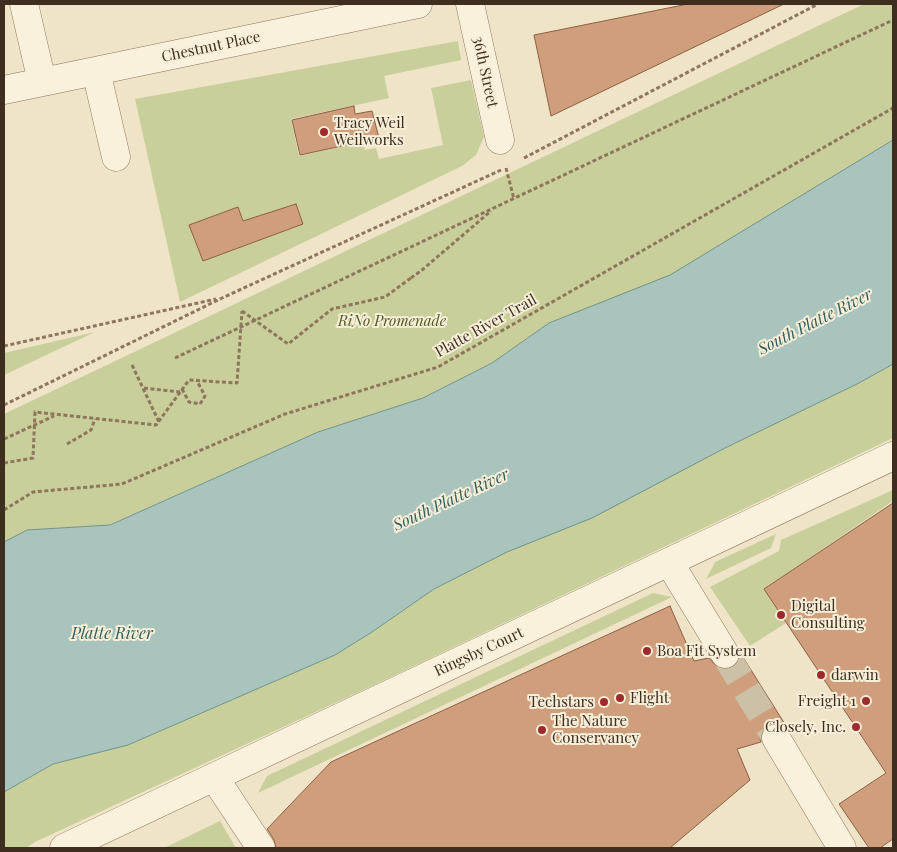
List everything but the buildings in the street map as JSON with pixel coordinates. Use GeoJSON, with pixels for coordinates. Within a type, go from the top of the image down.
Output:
{"type":"FeatureCollection","features":[{"type":"Feature","properties":{"kind":"street"},"geometry":{"type":"LineString","coordinates":[[24,4],[42,82]]}},
{"type":"Feature","properties":{"kind":"street","name":"Chestnut Place"},"geometry":{"type":"LineString","coordinates":[[4,90],[418,4]]}},
{"type":"Feature","properties":{"kind":"street","name":"36th Street"},"geometry":{"type":"LineString","coordinates":[[470,4],[500,140]]}},
{"type":"Feature","properties":{"kind":"street"},"geometry":{"type":"LineString","coordinates":[[96,71],[116,157]]}},
{"type":"Feature","properties":{"kind":"street","name":"Ringsby Court"},"geometry":{"type":"LineString","coordinates":[[64,848],[893,456]]}},
{"type":"Feature","properties":{"kind":"street"},"geometry":{"type":"LineString","coordinates":[[669,562],[725,654]]}},
{"type":"Feature","properties":{"kind":"street"},"geometry":{"type":"LineString","coordinates":[[776,738],[842,848]]}},
{"type":"Feature","properties":{"kind":"street"},"geometry":{"type":"LineString","coordinates":[[214,777],[261,848]]}},
{"type":"Feature","properties":{"kind":"path"},"geometry":{"type":"LineString","coordinates":[[523,159],[818,4]]}},
{"type":"Feature","properties":{"kind":"path"},"geometry":{"type":"LineString","coordinates":[[175,358],[893,20]]}},
{"type":"Feature","properties":{"kind":"path","name":"Platte River Trail"},"geometry":{"type":"LineString","coordinates":[[4,510],[32,492],[122,484],[285,414],[438,367],[893,108]]}},
{"type":"Feature","properties":{"kind":"path"},"geometry":{"type":"LineString","coordinates":[[4,405],[222,298],[506,168]]}},
{"type":"Feature","properties":{"kind":"path"},"geometry":{"type":"LineString","coordinates":[[4,463],[33,458],[35,412],[156,425],[189,380],[237,382],[242,310],[288,344],[332,309],[385,297],[422,270],[495,208]]}},
{"type":"Feature","properties":{"kind":"path"},"geometry":{"type":"LineString","coordinates":[[4,346],[222,298]]}},
{"type":"Feature","properties":{"kind":"path"},"geometry":{"type":"LineString","coordinates":[[132,365],[159,422]]}},
{"type":"Feature","properties":{"kind":"path"},"geometry":{"type":"LineString","coordinates":[[143,388],[181,391],[189,402],[200,404],[205,396],[197,381]]}},
{"type":"Feature","properties":{"kind":"path"},"geometry":{"type":"LineString","coordinates":[[4,440],[54,416]]}},
{"type":"Feature","properties":{"kind":"path"},"geometry":{"type":"LineString","coordinates":[[67,444],[91,430],[95,419]]}},
{"type":"Feature","properties":{"kind":"green space","name":"RiNo Promenade"},"geometry":{"type":"Polygon","coordinates":[[[864,4],[893,4],[893,140],[670,276],[549,323],[492,363],[423,398],[318,432],[109,525],[27,530],[4,542],[4,414],[864,4]]]}},
{"type":"Feature","properties":{"kind":"green space"},"geometry":{"type":"Polygon","coordinates":[[[458,41],[461,60],[384,76],[389,98],[291,119],[299,156],[363,142],[365,150],[376,148],[379,159],[443,145],[431,88],[471,80],[484,137],[476,155],[462,166],[180,302],[135,99],[458,41]]]}},
{"type":"Feature","properties":{"kind":"green space"},"geometry":{"type":"Polygon","coordinates":[[[95,332],[4,375],[4,353],[95,332]]]}},
{"type":"Feature","properties":{"kind":"green space"},"geometry":{"type":"Polygon","coordinates":[[[893,364],[893,438],[376,684],[35,842],[26,848],[4,848],[4,792],[53,764],[128,745],[335,655],[434,589],[859,383],[893,364]]]}},
{"type":"Feature","properties":{"kind":"green space"},"geometry":{"type":"Polygon","coordinates":[[[893,490],[893,501],[764,589],[786,623],[750,646],[710,587],[779,551],[781,540],[893,490]]]}},
{"type":"Feature","properties":{"kind":"green space"},"geometry":{"type":"Polygon","coordinates":[[[776,534],[771,548],[706,579],[715,562],[776,534]]]}},
{"type":"Feature","properties":{"kind":"green space"},"geometry":{"type":"Polygon","coordinates":[[[653,593],[672,597],[258,793],[267,776],[653,593]]]}},
{"type":"Feature","properties":{"kind":"green space"},"geometry":{"type":"Polygon","coordinates":[[[220,821],[236,848],[164,848],[220,821]]]}},
{"type":"Feature","properties":{"kind":"water","name":"Platte River"},"geometry":{"type":"Polygon","coordinates":[[[893,140],[893,364],[859,383],[725,448],[592,518],[507,552],[434,589],[335,655],[128,745],[53,764],[4,792],[4,542],[27,530],[110,525],[318,432],[423,398],[492,363],[549,323],[670,275],[893,140]]]}},
{"type":"Feature","properties":{"kind":"tunnel"},"geometry":{"type":"LineString","coordinates":[[725,654],[776,738]]}},
{"type":"Feature","properties":{"kind":"place","name":"Tracy Weil Weilworks"},"geometry":{"type":"Point","coordinates":[324,132]}},
{"type":"Feature","properties":{"kind":"place","name":"Digital Consulting"},"geometry":{"type":"Point","coordinates":[781,615]}},
{"type":"Feature","properties":{"kind":"place","name":"Boa Fit System"},"geometry":{"type":"Point","coordinates":[647,651]}},
{"type":"Feature","properties":{"kind":"place","name":"darwin"},"geometry":{"type":"Point","coordinates":[821,675]}},
{"type":"Feature","properties":{"kind":"place","name":"Flight"},"geometry":{"type":"Point","coordinates":[620,698]}},
{"type":"Feature","properties":{"kind":"place","name":"Freight 1"},"geometry":{"type":"Point","coordinates":[866,701]}},
{"type":"Feature","properties":{"kind":"place","name":"Techstars"},"geometry":{"type":"Point","coordinates":[604,702]}},
{"type":"Feature","properties":{"kind":"place","name":"Closely, Inc."},"geometry":{"type":"Point","coordinates":[856,727]}},
{"type":"Feature","properties":{"kind":"place","name":"The Nature Conservancy"},"geometry":{"type":"Point","coordinates":[542,730]}},
{"type":"Feature","properties":{"kind":"water label","name":"South Platte River"},"geometry":{"type":"Point","coordinates":[815,322]}},
{"type":"Feature","properties":{"kind":"water label","name":"South Platte River"},"geometry":{"type":"Point","coordinates":[451,500]}}]}
